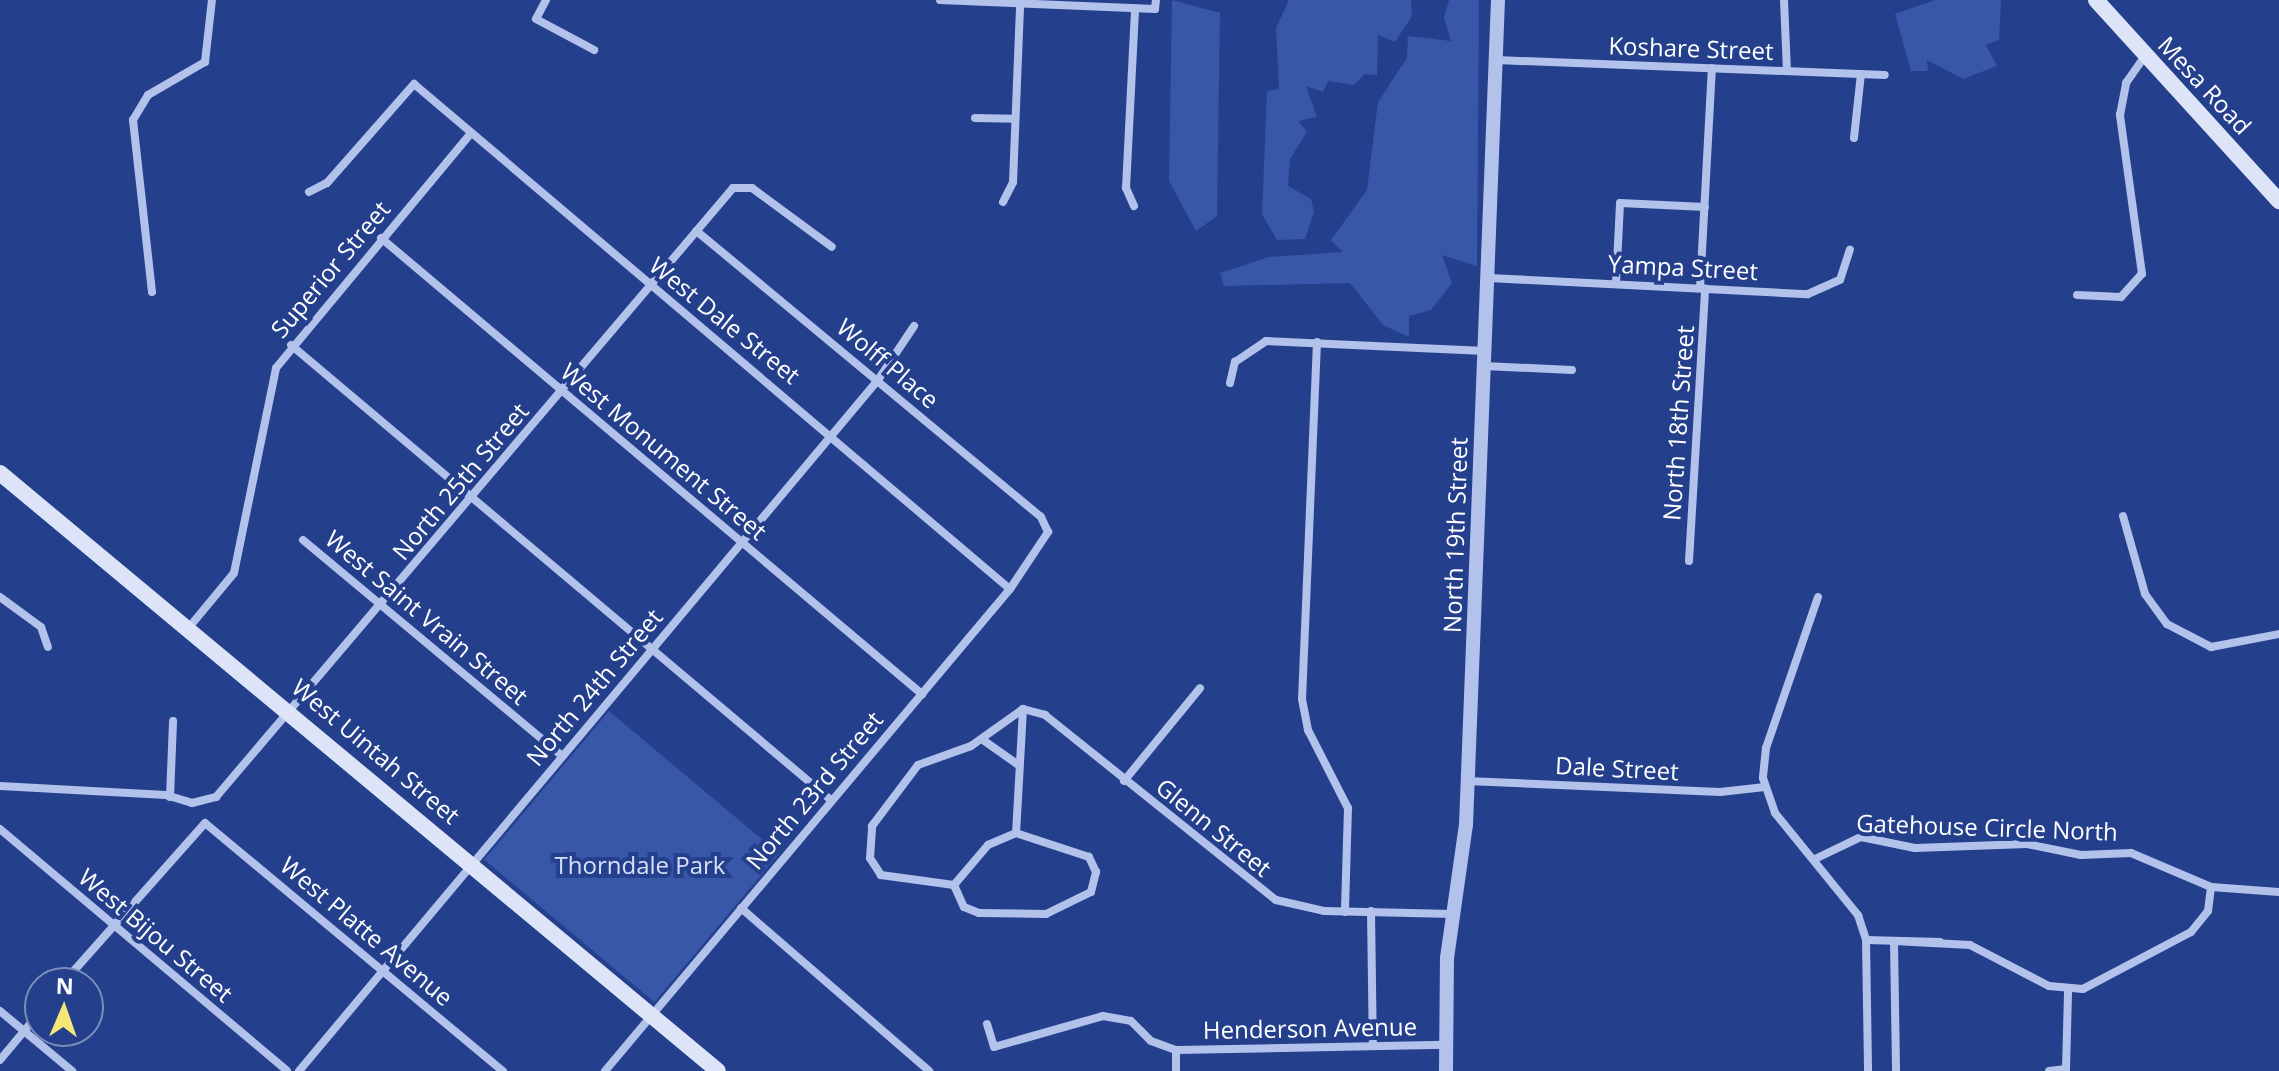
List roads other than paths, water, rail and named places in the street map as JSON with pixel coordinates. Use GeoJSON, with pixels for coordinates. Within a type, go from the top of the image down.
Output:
{"type":"FeatureCollection","features":[{"type":"Feature","properties":{"kind":"main road","name":"Mesa Road"},"geometry":{"type":"LineString","coordinates":[[2096,0],[2279,201]]}},
{"type":"Feature","properties":{"kind":"main road","name":"West Uintah Street"},"geometry":{"type":"LineString","coordinates":[[0,473],[191,625],[718,1071]]}},
{"type":"Feature","properties":{"kind":"street"},"geometry":{"type":"LineString","coordinates":[[152,292],[133,120],[148,95],[205,62],[212,0]]}},
{"type":"Feature","properties":{"kind":"street"},"geometry":{"type":"LineString","coordinates":[[546,0],[536,19],[594,50]]}},
{"type":"Feature","properties":{"kind":"street"},"geometry":{"type":"LineString","coordinates":[[940,0],[1155,9],[1156,0]]}},
{"type":"Feature","properties":{"kind":"street","name":"North 19th Street"},"geometry":{"type":"LineString","coordinates":[[1446,1071],[1453,914],[1467,781],[1498,0]]}},
{"type":"Feature","properties":{"kind":"street"},"geometry":{"type":"LineString","coordinates":[[1784,0],[1787,71]]}},
{"type":"Feature","properties":{"kind":"street"},"geometry":{"type":"LineString","coordinates":[[1003,202],[1013,182],[1020,5]]}},
{"type":"Feature","properties":{"kind":"street"},"geometry":{"type":"LineString","coordinates":[[1134,206],[1126,188],[1135,8]]}},
{"type":"Feature","properties":{"kind":"street"},"geometry":{"type":"LineString","coordinates":[[2077,295],[2123,296],[2142,274],[2120,115],[2126,83],[2145,56]]}},
{"type":"Feature","properties":{"kind":"street","name":"Koshare Street"},"geometry":{"type":"LineString","coordinates":[[1496,60],[1885,75]]}},
{"type":"Feature","properties":{"kind":"street","name":"North 18th Street"},"geometry":{"type":"LineString","coordinates":[[1689,561],[1712,68]]}},
{"type":"Feature","properties":{"kind":"street"},"geometry":{"type":"LineString","coordinates":[[1854,138],[1861,74]]}},
{"type":"Feature","properties":{"kind":"street","name":"West Dale Street"},"geometry":{"type":"LineString","coordinates":[[309,192],[327,183],[414,84],[1010,589]]}},
{"type":"Feature","properties":{"kind":"street"},"geometry":{"type":"LineString","coordinates":[[975,118],[1014,119]]}},
{"type":"Feature","properties":{"kind":"street","name":"Superior Street"},"geometry":{"type":"LineString","coordinates":[[191,625],[234,573],[276,368],[291,345],[471,133]]}},
{"type":"Feature","properties":{"kind":"street","name":"North 25th Street"},"geometry":{"type":"LineString","coordinates":[[170,797],[192,803],[216,797],[292,712],[733,188],[752,188],[832,247]]}},
{"type":"Feature","properties":{"kind":"street"},"geometry":{"type":"LineString","coordinates":[[1616,283],[1620,203],[1705,207]]}},
{"type":"Feature","properties":{"kind":"street","name":"Wolff Place"},"geometry":{"type":"LineString","coordinates":[[696,231],[1041,517],[1048,532]]}},
{"type":"Feature","properties":{"kind":"street","name":"West Monument Street"},"geometry":{"type":"LineString","coordinates":[[381,238],[922,694]]}},
{"type":"Feature","properties":{"kind":"street","name":"Yampa Street"},"geometry":{"type":"LineString","coordinates":[[1489,278],[1814,294],[1840,280],[1850,250]]}},
{"type":"Feature","properties":{"kind":"street","name":"North 24th Street"},"geometry":{"type":"LineString","coordinates":[[299,1071],[878,380],[914,326]]}},
{"type":"Feature","properties":{"kind":"street"},"geometry":{"type":"LineString","coordinates":[[1317,342],[1303,711],[1348,808],[1345,912]]}},
{"type":"Feature","properties":{"kind":"street"},"geometry":{"type":"LineString","coordinates":[[1230,383],[1235,362],[1256,344],[1317,342],[1485,358],[1572,370]]}},
{"type":"Feature","properties":{"kind":"street"},"geometry":{"type":"LineString","coordinates":[[291,345],[831,800]]}},
{"type":"Feature","properties":{"kind":"street"},"geometry":{"type":"LineString","coordinates":[[2123,516],[2145,594],[2167,624],[2211,647],[2279,634]]}},
{"type":"Feature","properties":{"kind":"street","name":"North 23rd Street"},"geometry":{"type":"LineString","coordinates":[[605,1071],[1010,589],[1048,532]]}},
{"type":"Feature","properties":{"kind":"street","name":"West Saint Vrain Street"},"geometry":{"type":"LineString","coordinates":[[303,540],[562,756]]}},
{"type":"Feature","properties":{"kind":"street"},"geometry":{"type":"LineString","coordinates":[[0,597],[41,627],[48,647]]}},
{"type":"Feature","properties":{"kind":"street"},"geometry":{"type":"LineString","coordinates":[[1818,597],[1771,732],[1765,787],[1789,833],[1853,904],[1866,940],[1868,1071]]}},
{"type":"Feature","properties":{"kind":"street"},"geometry":{"type":"LineString","coordinates":[[1124,781],[1200,688]]}},
{"type":"Feature","properties":{"kind":"street"},"geometry":{"type":"LineString","coordinates":[[954,885],[881,875],[870,858],[869,834],[918,765],[983,740],[1023,709]]}},
{"type":"Feature","properties":{"kind":"street"},"geometry":{"type":"LineString","coordinates":[[1016,833],[1017,764],[1023,709]]}},
{"type":"Feature","properties":{"kind":"street","name":"Glenn Street"},"geometry":{"type":"LineString","coordinates":[[1023,709],[1045,715],[1265,894],[1301,908],[1453,914]]}},
{"type":"Feature","properties":{"kind":"street"},"geometry":{"type":"LineString","coordinates":[[0,786],[170,797],[173,721]]}},
{"type":"Feature","properties":{"kind":"street"},"geometry":{"type":"LineString","coordinates":[[983,740],[1017,764]]}},
{"type":"Feature","properties":{"kind":"street","name":"Dale Street"},"geometry":{"type":"LineString","coordinates":[[1467,781],[1720,792],[1765,787]]}},
{"type":"Feature","properties":{"kind":"street","name":"West Platte Avenue"},"geometry":{"type":"LineString","coordinates":[[111,924],[205,823],[503,1071]]}},
{"type":"Feature","properties":{"kind":"street","name":"West Bijou Street"},"geometry":{"type":"LineString","coordinates":[[0,829],[287,1071]]}},
{"type":"Feature","properties":{"kind":"street"},"geometry":{"type":"LineString","coordinates":[[1016,833],[1089,857],[1096,872],[1091,892],[1046,914],[979,913],[964,907],[954,885],[988,845],[1016,833]]}},
{"type":"Feature","properties":{"kind":"street","name":"Gatehouse Circle North"},"geometry":{"type":"LineString","coordinates":[[1815,859],[1856,838],[1915,848],[2027,844],[2081,855],[2131,853],[2211,887],[2279,892]]}},
{"type":"Feature","properties":{"kind":"street"},"geometry":{"type":"LineString","coordinates":[[2068,991],[2191,932],[2208,911],[2211,887]]}},
{"type":"Feature","properties":{"kind":"street"},"geometry":{"type":"LineString","coordinates":[[741,908],[929,1071]]}},
{"type":"Feature","properties":{"kind":"street"},"geometry":{"type":"LineString","coordinates":[[1371,911],[1373,1046]]}},
{"type":"Feature","properties":{"kind":"street"},"geometry":{"type":"LineString","coordinates":[[76,967],[111,924]]}},
{"type":"Feature","properties":{"kind":"street"},"geometry":{"type":"LineString","coordinates":[[1866,940],[1940,942],[1993,952],[2068,991]]}},
{"type":"Feature","properties":{"kind":"street"},"geometry":{"type":"LineString","coordinates":[[1894,941],[1896,1071]]}},
{"type":"Feature","properties":{"kind":"street"},"geometry":{"type":"LineString","coordinates":[[2049,1071],[2066,1069],[2068,991]]}},
{"type":"Feature","properties":{"kind":"street"},"geometry":{"type":"LineString","coordinates":[[0,1011],[24,1030]]}},
{"type":"Feature","properties":{"kind":"street"},"geometry":{"type":"LineString","coordinates":[[987,1024],[994,1047],[1074,1019],[1114,1016],[1176,1050],[1176,1071]]}},
{"type":"Feature","properties":{"kind":"street"},"geometry":{"type":"LineString","coordinates":[[0,1060],[24,1032]]}},
{"type":"Feature","properties":{"kind":"street","name":"Henderson Avenue"},"geometry":{"type":"LineString","coordinates":[[1176,1050],[1446,1045]]}},
{"type":"Feature","properties":{"kind":"street"},"geometry":{"type":"LineString","coordinates":[[44,1047],[72,1071]]}},
{"type":"Feature","properties":{"kind":"park label","name":"Thorndale Park"},"geometry":{"type":"Point","coordinates":[640,865]}}]}
